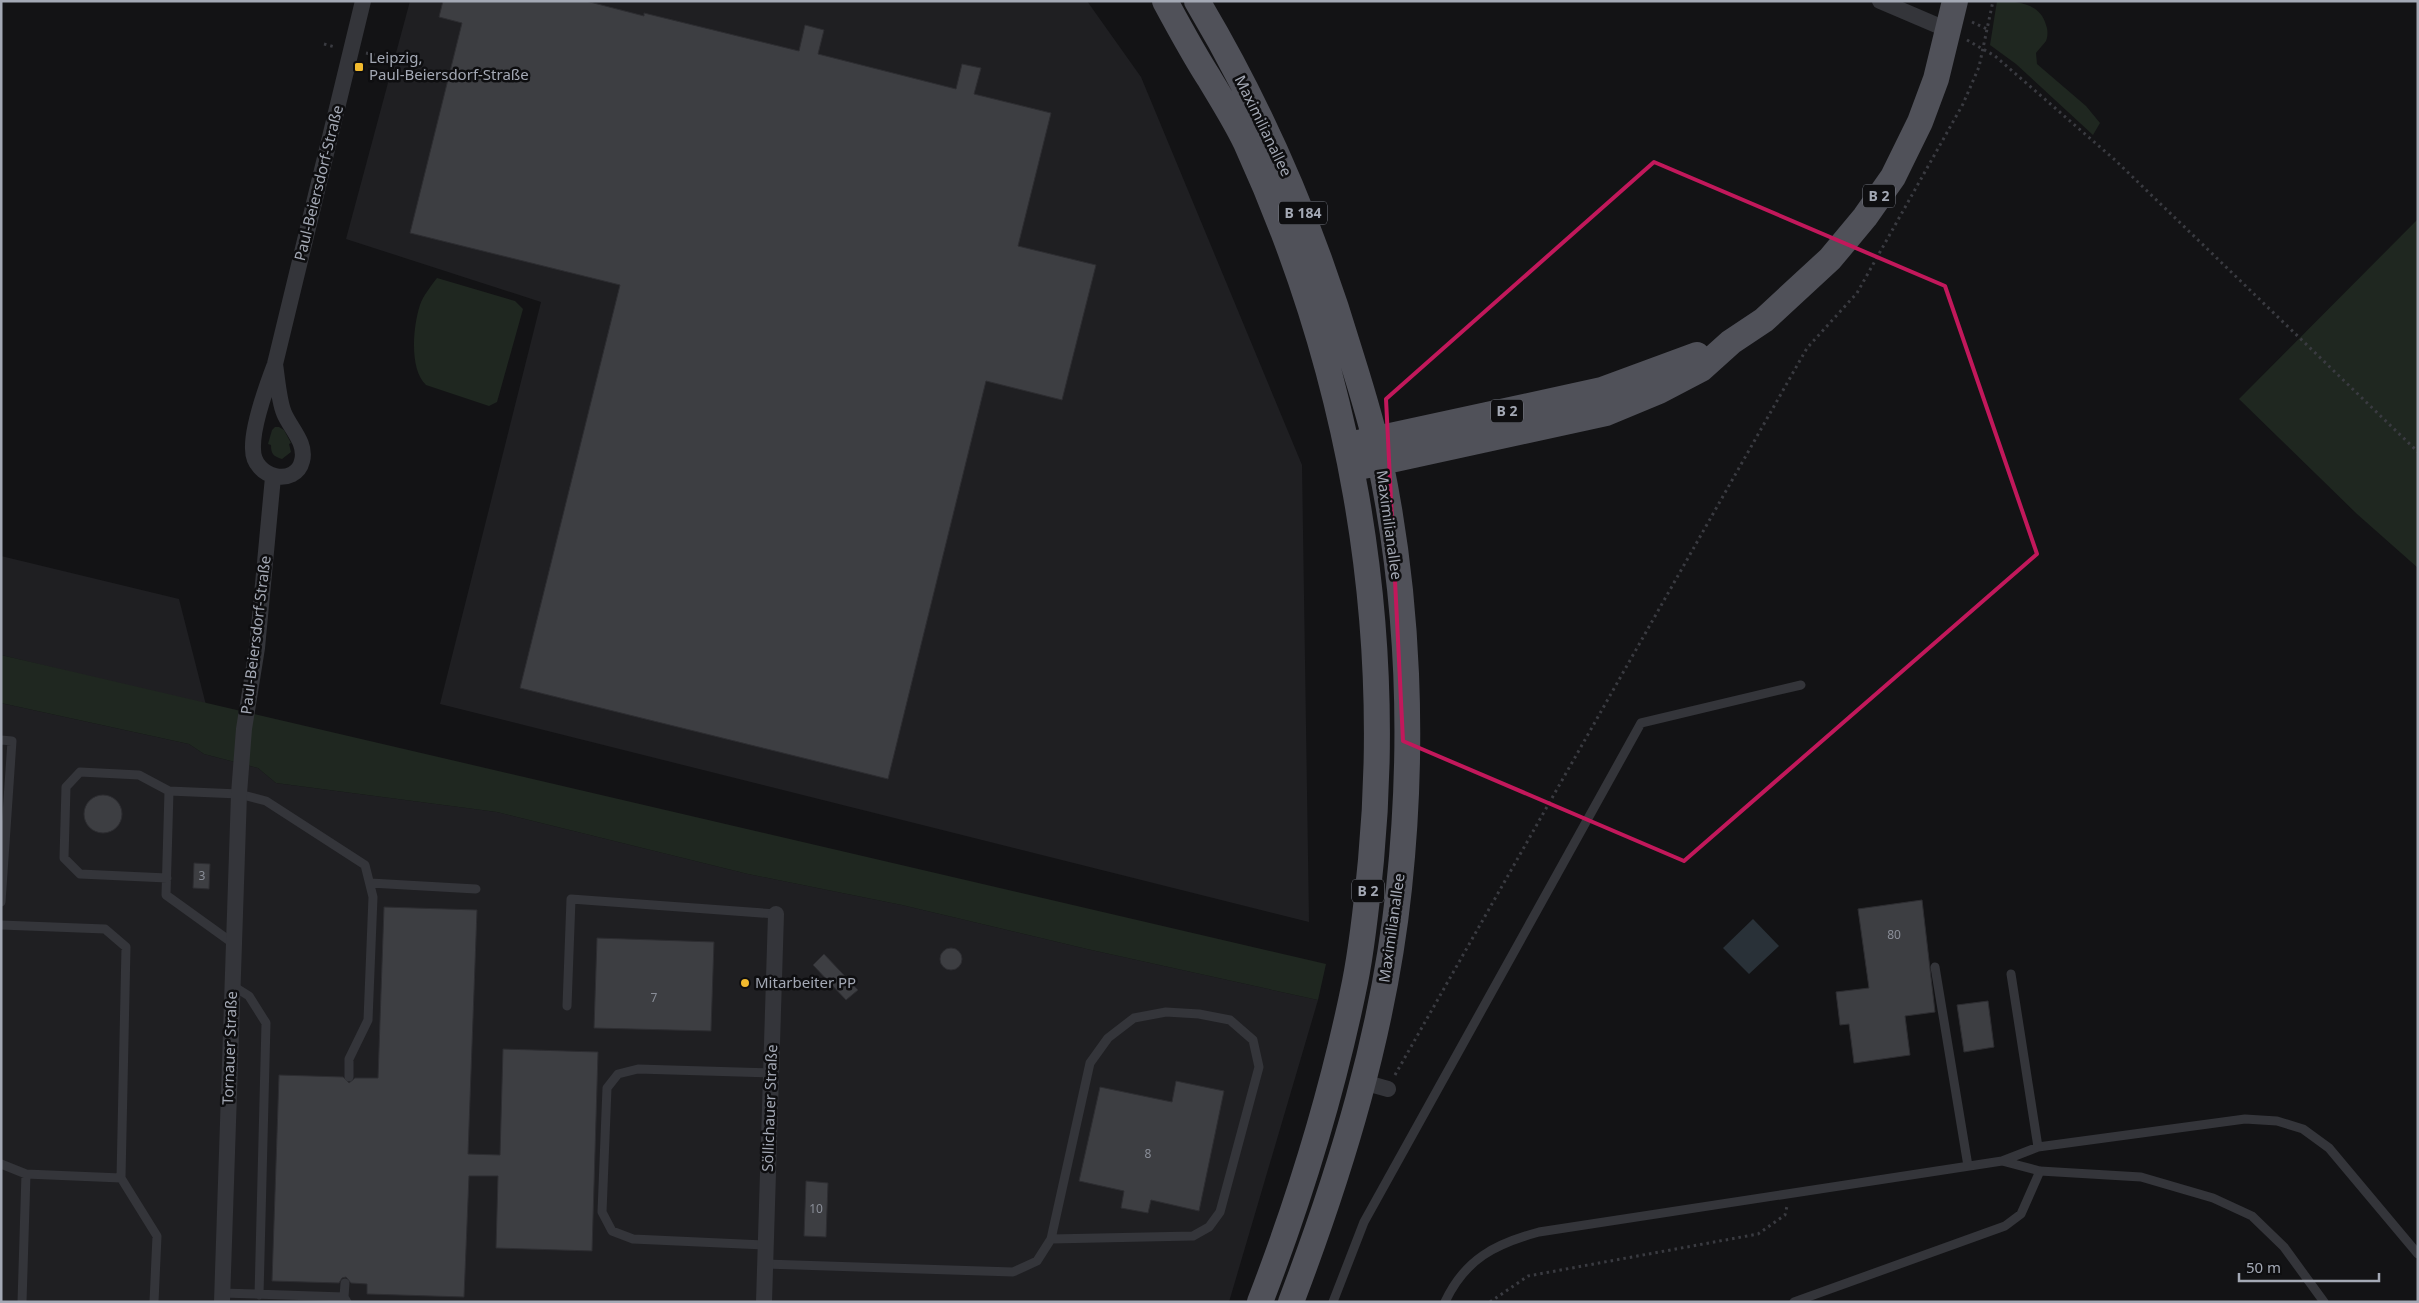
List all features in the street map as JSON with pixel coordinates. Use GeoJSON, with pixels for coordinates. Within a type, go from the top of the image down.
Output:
{"type":"FeatureCollection","features":[{"type":"Feature","properties":{"kind":"main road","name":"B 184"},"geometry":{"type":"LineString","coordinates":[[1164,1],[1231,114],[1266,189],[1292,255],[1322,343],[1350,456]]}},
{"type":"Feature","properties":{"kind":"main road","name":"Maximilianallee"},"geometry":{"type":"LineString","coordinates":[[1197,1],[1250,94],[1290,180],[1333,296],[1378,451],[1390,521],[1403,631],[1407,753],[1405,810],[1399,890],[1383,991],[1363,1082],[1333,1186],[1291,1302]]}},
{"type":"Feature","properties":{"kind":"main road","name":"B 2"},"geometry":{"type":"LineString","coordinates":[[1350,456],[1378,451],[1602,390],[1731,342],[1764,320],[1830,259],[1865,217],[1893,177],[1920,122],[1936,79],[1955,1]]}},
{"type":"Feature","properties":{"kind":"main road","name":"Maximilianallee"},"geometry":{"type":"LineString","coordinates":[[1260,1302],[1304,1179],[1335,1073],[1355,982],[1368,892],[1375,818],[1378,718],[1366,553],[1350,456]]}},
{"type":"Feature","properties":{"kind":"street","name":"Paul-Beiersdorf-Straße"},"geometry":{"type":"LineString","coordinates":[[275,364],[283,411],[301,444],[302,461],[298,470],[287,476],[274,477],[265,474],[258,466],[253,448],[265,389],[275,364],[364,1]]}},
{"type":"Feature","properties":{"kind":"street"},"geometry":{"type":"LineString","coordinates":[[1880,1],[1948,30]]}},
{"type":"Feature","properties":{"kind":"street","name":"Paul-Beiersdorf-Straße"},"geometry":{"type":"LineString","coordinates":[[239,794],[244,729],[257,648],[274,477]]}},
{"type":"Feature","properties":{"kind":"street","name":"Tornauer Straße"},"geometry":{"type":"LineString","coordinates":[[222,1297],[239,794]]}},
{"type":"Feature","properties":{"kind":"street","name":"Söllichauer Straße"},"geometry":{"type":"LineString","coordinates":[[764,1302],[776,914]]}},
{"type":"Feature","properties":{"kind":"street"},"geometry":{"type":"LineString","coordinates":[[1363,1082],[1388,1089]]}},
{"type":"Feature","properties":{"kind":"lane"},"geometry":{"type":"LineString","coordinates":[[1333,1302],[1364,1222],[1641,724],[1801,685]]}},
{"type":"Feature","properties":{"kind":"lane"},"geometry":{"type":"LineString","coordinates":[[1,740],[12,741],[1,902]]}},
{"type":"Feature","properties":{"kind":"lane"},"geometry":{"type":"LineString","coordinates":[[167,878],[80,874],[64,858],[66,788],[80,772],[139,775],[169,791],[239,794],[266,801],[365,865],[373,897],[368,1020],[349,1059],[349,1078]]}},
{"type":"Feature","properties":{"kind":"lane"},"geometry":{"type":"LineString","coordinates":[[169,791],[166,895],[234,944]]}},
{"type":"Feature","properties":{"kind":"lane"},"geometry":{"type":"LineString","coordinates":[[370,883],[476,889]]}},
{"type":"Feature","properties":{"kind":"lane"},"geometry":{"type":"LineString","coordinates":[[567,1006],[571,899],[776,914]]}},
{"type":"Feature","properties":{"kind":"lane"},"geometry":{"type":"LineString","coordinates":[[1,925],[106,929],[126,947],[121,1178],[158,1236],[154,1302]]}},
{"type":"Feature","properties":{"kind":"lane"},"geometry":{"type":"LineString","coordinates":[[1935,967],[1968,1166]]}},
{"type":"Feature","properties":{"kind":"lane"},"geometry":{"type":"LineString","coordinates":[[2010,974],[2038,1147]]}},
{"type":"Feature","properties":{"kind":"lane"},"geometry":{"type":"LineString","coordinates":[[232,986],[249,996],[266,1024],[259,1294]]}},
{"type":"Feature","properties":{"kind":"lane"},"geometry":{"type":"LineString","coordinates":[[766,1264],[1013,1272],[1037,1261],[1051,1239],[1090,1063],[1108,1038],[1134,1018],[1166,1012],[1199,1014],[1230,1020],[1253,1040],[1259,1067],[1220,1212],[1209,1227],[1193,1236],[1051,1239]]}},
{"type":"Feature","properties":{"kind":"lane"},"geometry":{"type":"LineString","coordinates":[[766,1245],[633,1239],[612,1231],[602,1212],[607,1088],[618,1074],[638,1069],[771,1073]]}},
{"type":"Feature","properties":{"kind":"lane"},"geometry":{"type":"LineString","coordinates":[[1445,1302],[1462,1273],[1482,1254],[1507,1241],[1539,1232],[2002,1161],[2038,1147],[2245,1119],[2276,1121],[2304,1129],[2329,1148],[2418,1254]]}},
{"type":"Feature","properties":{"kind":"lane"},"geometry":{"type":"LineString","coordinates":[[2002,1161],[2040,1171],[2141,1177],[2213,1198],[2252,1216],[2284,1247],[2324,1302]]}},
{"type":"Feature","properties":{"kind":"lane"},"geometry":{"type":"LineString","coordinates":[[1,1164],[26,1174],[121,1178]]}},
{"type":"Feature","properties":{"kind":"lane"},"geometry":{"type":"LineString","coordinates":[[1794,1302],[2005,1226],[2022,1214],[2040,1171]]}},
{"type":"Feature","properties":{"kind":"lane"},"geometry":{"type":"LineString","coordinates":[[22,1302],[26,1174]]}},
{"type":"Feature","properties":{"kind":"lane"},"geometry":{"type":"LineString","coordinates":[[222,1297],[259,1294],[346,1299],[344,1283]]}},
{"type":"Feature","properties":{"kind":"path"},"geometry":{"type":"LineString","coordinates":[[1388,1089],[1411,1044],[1807,348],[1857,293],[1963,104],[1979,68],[1993,1]]}},
{"type":"Feature","properties":{"kind":"path"},"geometry":{"type":"LineString","coordinates":[[1983,49],[1995,56],[2115,160],[2418,452]]}},
{"type":"Feature","properties":{"kind":"path"},"geometry":{"type":"LineString","coordinates":[[1490,1302],[1528,1276],[1758,1234],[1785,1215],[1790,1193]]}},
{"type":"Feature","properties":{"kind":"highlighted area"},"geometry":{"type":"Polygon","coordinates":[[[1654,162],[1945,286],[2037,554],[1684,861],[1403,741],[1386,399],[1654,162]]]}},
{"type":"Feature","properties":{"kind":"shaded area"},"geometry":{"type":"Polygon","coordinates":[[[410,1],[1087,1],[1141,77],[1302,465],[1309,922],[440,704],[541,302],[346,239],[410,1]]]}},
{"type":"Feature","properties":{"kind":"shaded area"},"geometry":{"type":"Polygon","coordinates":[[[1997,1],[2020,3],[2039,12],[2047,27],[2047,35],[2046,41],[2036,53],[2037,64],[2086,106],[2100,123],[2093,135],[2016,64],[1990,45],[1997,1]]]}},
{"type":"Feature","properties":{"kind":"shaded area"},"geometry":{"type":"Polygon","coordinates":[[[2418,219],[2418,568],[2357,514],[2239,399],[2418,219]]]}},
{"type":"Feature","properties":{"kind":"shaded area"},"geometry":{"type":"Polygon","coordinates":[[[437,278],[515,301],[523,309],[497,402],[489,406],[426,385],[417,369],[414,335],[418,314],[421,302],[437,278]]]}},
{"type":"Feature","properties":{"kind":"shaded area"},"geometry":{"type":"Polygon","coordinates":[[[275,427],[284,430],[291,443],[289,444],[291,452],[282,459],[273,454],[271,445],[268,444],[272,430],[275,427]]]}},
{"type":"Feature","properties":{"kind":"shaded area"},"geometry":{"type":"Polygon","coordinates":[[[1,556],[179,599],[206,705],[1,655],[1,556]]]}},
{"type":"Feature","properties":{"kind":"shaded area"},"geometry":{"type":"Polygon","coordinates":[[[1,655],[1326,964],[1318,1000],[1087,949],[902,905],[748,874],[497,812],[276,783],[258,768],[204,754],[189,744],[1,703],[1,655]]]}},
{"type":"Feature","properties":{"kind":"shaded area"},"geometry":{"type":"Polygon","coordinates":[[[1,703],[189,744],[204,754],[258,768],[276,783],[497,812],[748,874],[902,905],[1087,949],[1318,1000],[1229,1302],[1,1302],[1,703]]]}},
{"type":"Feature","properties":{"kind":"shaded area"},"geometry":{"type":"Polygon","coordinates":[[[1753,919],[1779,946],[1749,974],[1723,948],[1753,919]]]}},
{"type":"Feature","properties":{"kind":"building"},"geometry":{"type":"Polygon","coordinates":[[[443,1],[586,1],[644,16],[644,13],[799,51],[805,25],[824,30],[818,54],[956,89],[962,64],[981,68],[974,94],[1051,113],[1018,246],[1096,265],[1062,400],[986,381],[888,779],[520,688],[620,285],[410,233],[462,23],[439,17],[443,1]]]}},
{"type":"Feature","properties":{"kind":"building"},"geometry":{"type":"Polygon","coordinates":[[[103,795],[116,801],[122,814],[116,827],[103,833],[90,827],[84,814],[90,801],[103,795]]]}},
{"type":"Feature","properties":{"kind":"building"},"geometry":{"type":"Polygon","coordinates":[[[194,863],[210,864],[209,889],[193,888],[194,863]]]}},
{"type":"Feature","properties":{"kind":"building"},"geometry":{"type":"Polygon","coordinates":[[[1922,900],[1935,1012],[1905,1016],[1910,1055],[1854,1063],[1849,1024],[1840,1025],[1836,992],[1869,988],[1858,909],[1922,900]]]}},
{"type":"Feature","properties":{"kind":"building"},"geometry":{"type":"Polygon","coordinates":[[[384,907],[477,910],[468,1154],[500,1155],[503,1049],[598,1052],[592,1251],[496,1248],[498,1176],[469,1176],[464,1297],[367,1294],[367,1284],[351,1283],[346,1277],[342,1278],[339,1283],[272,1281],[279,1075],[343,1077],[349,1083],[355,1078],[378,1078],[384,907]]]}},
{"type":"Feature","properties":{"kind":"building"},"geometry":{"type":"Polygon","coordinates":[[[597,938],[714,942],[711,1031],[594,1028],[597,938]]]}},
{"type":"Feature","properties":{"kind":"building"},"geometry":{"type":"Polygon","coordinates":[[[951,948],[959,951],[962,959],[959,967],[951,970],[943,967],[940,959],[943,951],[951,948]]]}},
{"type":"Feature","properties":{"kind":"building"},"geometry":{"type":"Polygon","coordinates":[[[824,954],[858,990],[846,1000],[813,965],[824,954]]]}},
{"type":"Feature","properties":{"kind":"building"},"geometry":{"type":"Polygon","coordinates":[[[1988,1001],[1994,1047],[1964,1052],[1957,1005],[1988,1001]]]}},
{"type":"Feature","properties":{"kind":"building"},"geometry":{"type":"Polygon","coordinates":[[[1176,1081],[1224,1091],[1199,1211],[1151,1200],[1148,1213],[1121,1208],[1124,1191],[1079,1181],[1100,1087],[1172,1102],[1176,1081]]]}},
{"type":"Feature","properties":{"kind":"building"},"geometry":{"type":"Polygon","coordinates":[[[806,1181],[828,1183],[826,1237],[804,1236],[806,1181]]]}},
{"type":"Feature","properties":{"kind":"place","name":"Leipzig, Paul-Beiersdorf-Straße"},"geometry":{"type":"Point","coordinates":[359,67]}},
{"type":"Feature","properties":{"kind":"place","name":"Mitarbeiter PP"},"geometry":{"type":"Point","coordinates":[745,983]}}]}
